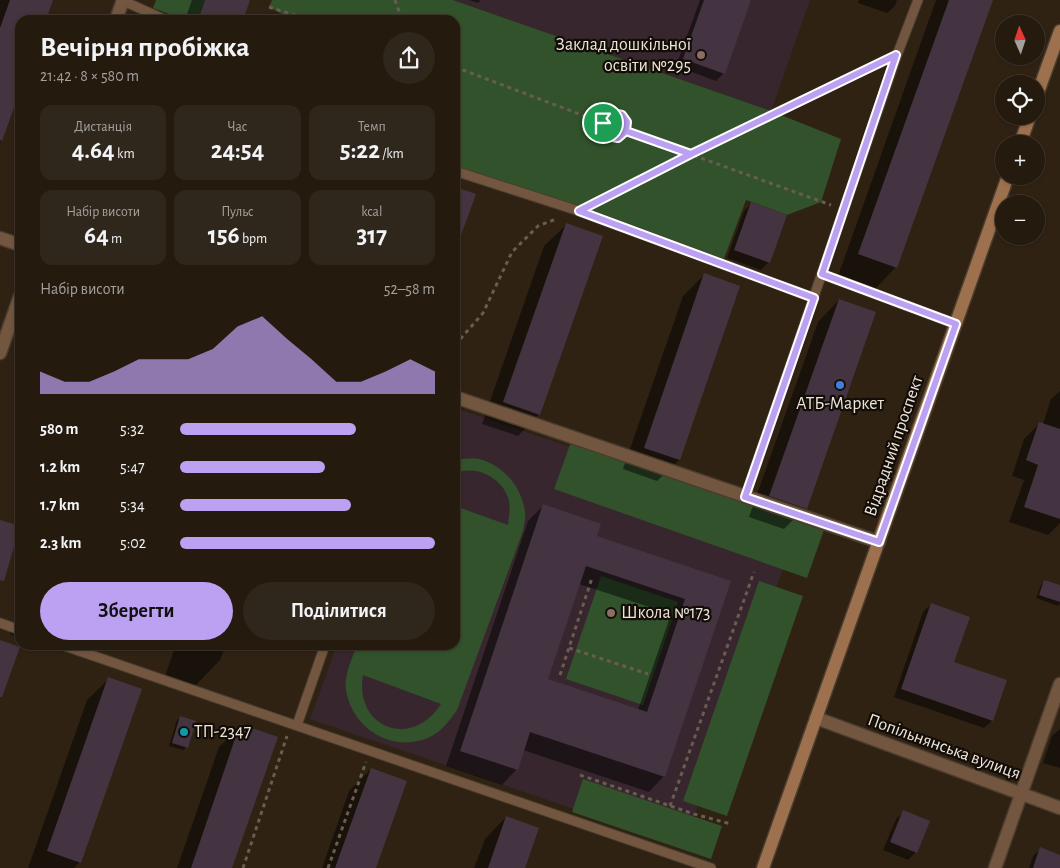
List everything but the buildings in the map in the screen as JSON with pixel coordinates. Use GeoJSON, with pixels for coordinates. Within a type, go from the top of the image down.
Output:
{"type":"FeatureCollection","features":[{"type":"Feature","properties":{"kind":"main road"},"geometry":{"type":"LineString","coordinates":[[1044,75],[1060,31]]}},
{"type":"Feature","properties":{"kind":"main road","name":"Відрадний проспект"},"geometry":{"type":"LineString","coordinates":[[763,868],[1005,185]]}},
{"type":"Feature","properties":{"kind":"street"},"geometry":{"type":"LineString","coordinates":[[118,15],[122,0]]}},
{"type":"Feature","properties":{"kind":"street"},"geometry":{"type":"LineString","coordinates":[[0,238],[15,244]]}},
{"type":"Feature","properties":{"kind":"street"},"geometry":{"type":"LineString","coordinates":[[0,353],[15,310]]}},
{"type":"Feature","properties":{"kind":"street"},"geometry":{"type":"LineString","coordinates":[[460,399],[879,542]]}},
{"type":"Feature","properties":{"kind":"street"},"geometry":{"type":"LineString","coordinates":[[995,868],[1060,684]]}},
{"type":"Feature","properties":{"kind":"street","name":"Попільнянська вулиця"},"geometry":{"type":"LineString","coordinates":[[816,718],[1060,808]]}},
{"type":"Feature","properties":{"kind":"lane"},"geometry":{"type":"LineString","coordinates":[[122,0],[155,15]]}},
{"type":"Feature","properties":{"kind":"lane"},"geometry":{"type":"LineString","coordinates":[[745,497],[896,55],[918,0]]}},
{"type":"Feature","properties":{"kind":"lane"},"geometry":{"type":"LineString","coordinates":[[460,173],[579,211],[814,298]]}},
{"type":"Feature","properties":{"kind":"lane"},"geometry":{"type":"LineString","coordinates":[[822,274],[956,324]]}},
{"type":"Feature","properties":{"kind":"lane"},"geometry":{"type":"LineString","coordinates":[[0,623],[15,628]]}},
{"type":"Feature","properties":{"kind":"lane"},"geometry":{"type":"LineString","coordinates":[[76,650],[711,868]]}},
{"type":"Feature","properties":{"kind":"lane"},"geometry":{"type":"LineString","coordinates":[[294,725],[323,650]]}},
{"type":"Feature","properties":{"kind":"path"},"geometry":{"type":"LineString","coordinates":[[395,0],[400,15]]}},
{"type":"Feature","properties":{"kind":"path"},"geometry":{"type":"LineString","coordinates":[[269,7],[294,15]]}},
{"type":"Feature","properties":{"kind":"path"},"geometry":{"type":"LineString","coordinates":[[460,340],[483,313],[512,252],[538,226],[579,211],[691,154],[896,55]]}},
{"type":"Feature","properties":{"kind":"path"},"geometry":{"type":"LineString","coordinates":[[460,69],[603,123]]}},
{"type":"Feature","properties":{"kind":"path"},"geometry":{"type":"LineString","coordinates":[[613,113],[622,115],[627,122],[626,131],[618,138],[608,136],[603,128],[603,123],[605,118],[613,113]]}},
{"type":"Feature","properties":{"kind":"path"},"geometry":{"type":"LineString","coordinates":[[626,131],[843,210]]}},
{"type":"Feature","properties":{"kind":"path"},"geometry":{"type":"LineString","coordinates":[[670,806],[754,572]]}},
{"type":"Feature","properties":{"kind":"path"},"geometry":{"type":"LineString","coordinates":[[560,675],[592,578]]}},
{"type":"Feature","properties":{"kind":"path"},"geometry":{"type":"LineString","coordinates":[[569,648],[648,674]]}},
{"type":"Feature","properties":{"kind":"path"},"geometry":{"type":"LineString","coordinates":[[243,868],[294,725]]}},
{"type":"Feature","properties":{"kind":"path"},"geometry":{"type":"LineString","coordinates":[[328,868],[370,750]]}},
{"type":"Feature","properties":{"kind":"path"},"geometry":{"type":"LineString","coordinates":[[580,775],[670,806],[731,824]]}},
{"type":"Feature","properties":{"kind":"shaded area","name":"Заклад дошкільної освіти №295"},"geometry":{"type":"Polygon","coordinates":[[[453,0],[810,0],[771,111],[453,0]]]}},
{"type":"Feature","properties":{"kind":"shaded area","name":"Школа №173"},"geometry":{"type":"Polygon","coordinates":[[[460,410],[799,525],[683,846],[310,719],[335,650],[460,650],[460,410]]]}},
{"type":"Feature","properties":{"kind":"green space"},"geometry":{"type":"Polygon","coordinates":[[[156,0],[205,0],[200,15],[172,15],[153,8],[156,0]]]}},
{"type":"Feature","properties":{"kind":"green space"},"geometry":{"type":"Polygon","coordinates":[[[272,0],[453,0],[771,111],[841,139],[821,202],[787,215],[746,200],[722,264],[460,172],[460,15],[284,15],[269,7],[272,0]]]}},
{"type":"Feature","properties":{"kind":"green space"},"geometry":{"type":"Polygon","coordinates":[[[571,442],[824,530],[807,578],[554,489],[571,442]]]}},
{"type":"Feature","properties":{"kind":"green space"},"geometry":{"type":"Polygon","coordinates":[[[460,459],[479,459],[496,466],[510,478],[523,503],[525,517],[523,531],[457,710],[442,728],[430,737],[416,741],[402,742],[389,740],[365,726],[356,716],[346,690],[346,678],[349,667],[355,650],[460,650],[460,508],[508,525],[510,511],[508,497],[499,483],[486,474],[471,470],[460,472],[460,459]],[[363,675],[363,693],[367,708],[376,720],[388,727],[401,729],[415,726],[429,718],[441,704],[363,675]]]}},
{"type":"Feature","properties":{"kind":"green space"},"geometry":{"type":"Polygon","coordinates":[[[601,576],[678,602],[643,705],[566,679],[601,576]]]}},
{"type":"Feature","properties":{"kind":"green space"},"geometry":{"type":"Polygon","coordinates":[[[759,581],[803,596],[727,816],[683,801],[759,581]]]}},
{"type":"Feature","properties":{"kind":"green space"},"geometry":{"type":"Polygon","coordinates":[[[583,779],[722,826],[711,859],[572,812],[583,779]]]}},
{"type":"Feature","properties":{"kind":"place","name":"Заклад дошкільної освіти №295"},"geometry":{"type":"Point","coordinates":[701,55]}},
{"type":"Feature","properties":{"kind":"place","name":"АТБ-Маркет"},"geometry":{"type":"Point","coordinates":[840,385]}},
{"type":"Feature","properties":{"kind":"place","name":"Школа №173"},"geometry":{"type":"Point","coordinates":[611,613]}},
{"type":"Feature","properties":{"kind":"place","name":"ТП-2347"},"geometry":{"type":"Point","coordinates":[184,732]}},
{"type":"Feature","properties":{"kind":"route"},"geometry":{"type":"LineString","coordinates":[[603,123],[603,128],[608,136],[618,138],[626,131],[691,154],[579,211],[814,298],[745,497],[879,542],[956,324],[822,274],[896,55],[691,154],[626,131],[627,122],[622,115],[613,113],[605,118],[603,123]]}}]}
